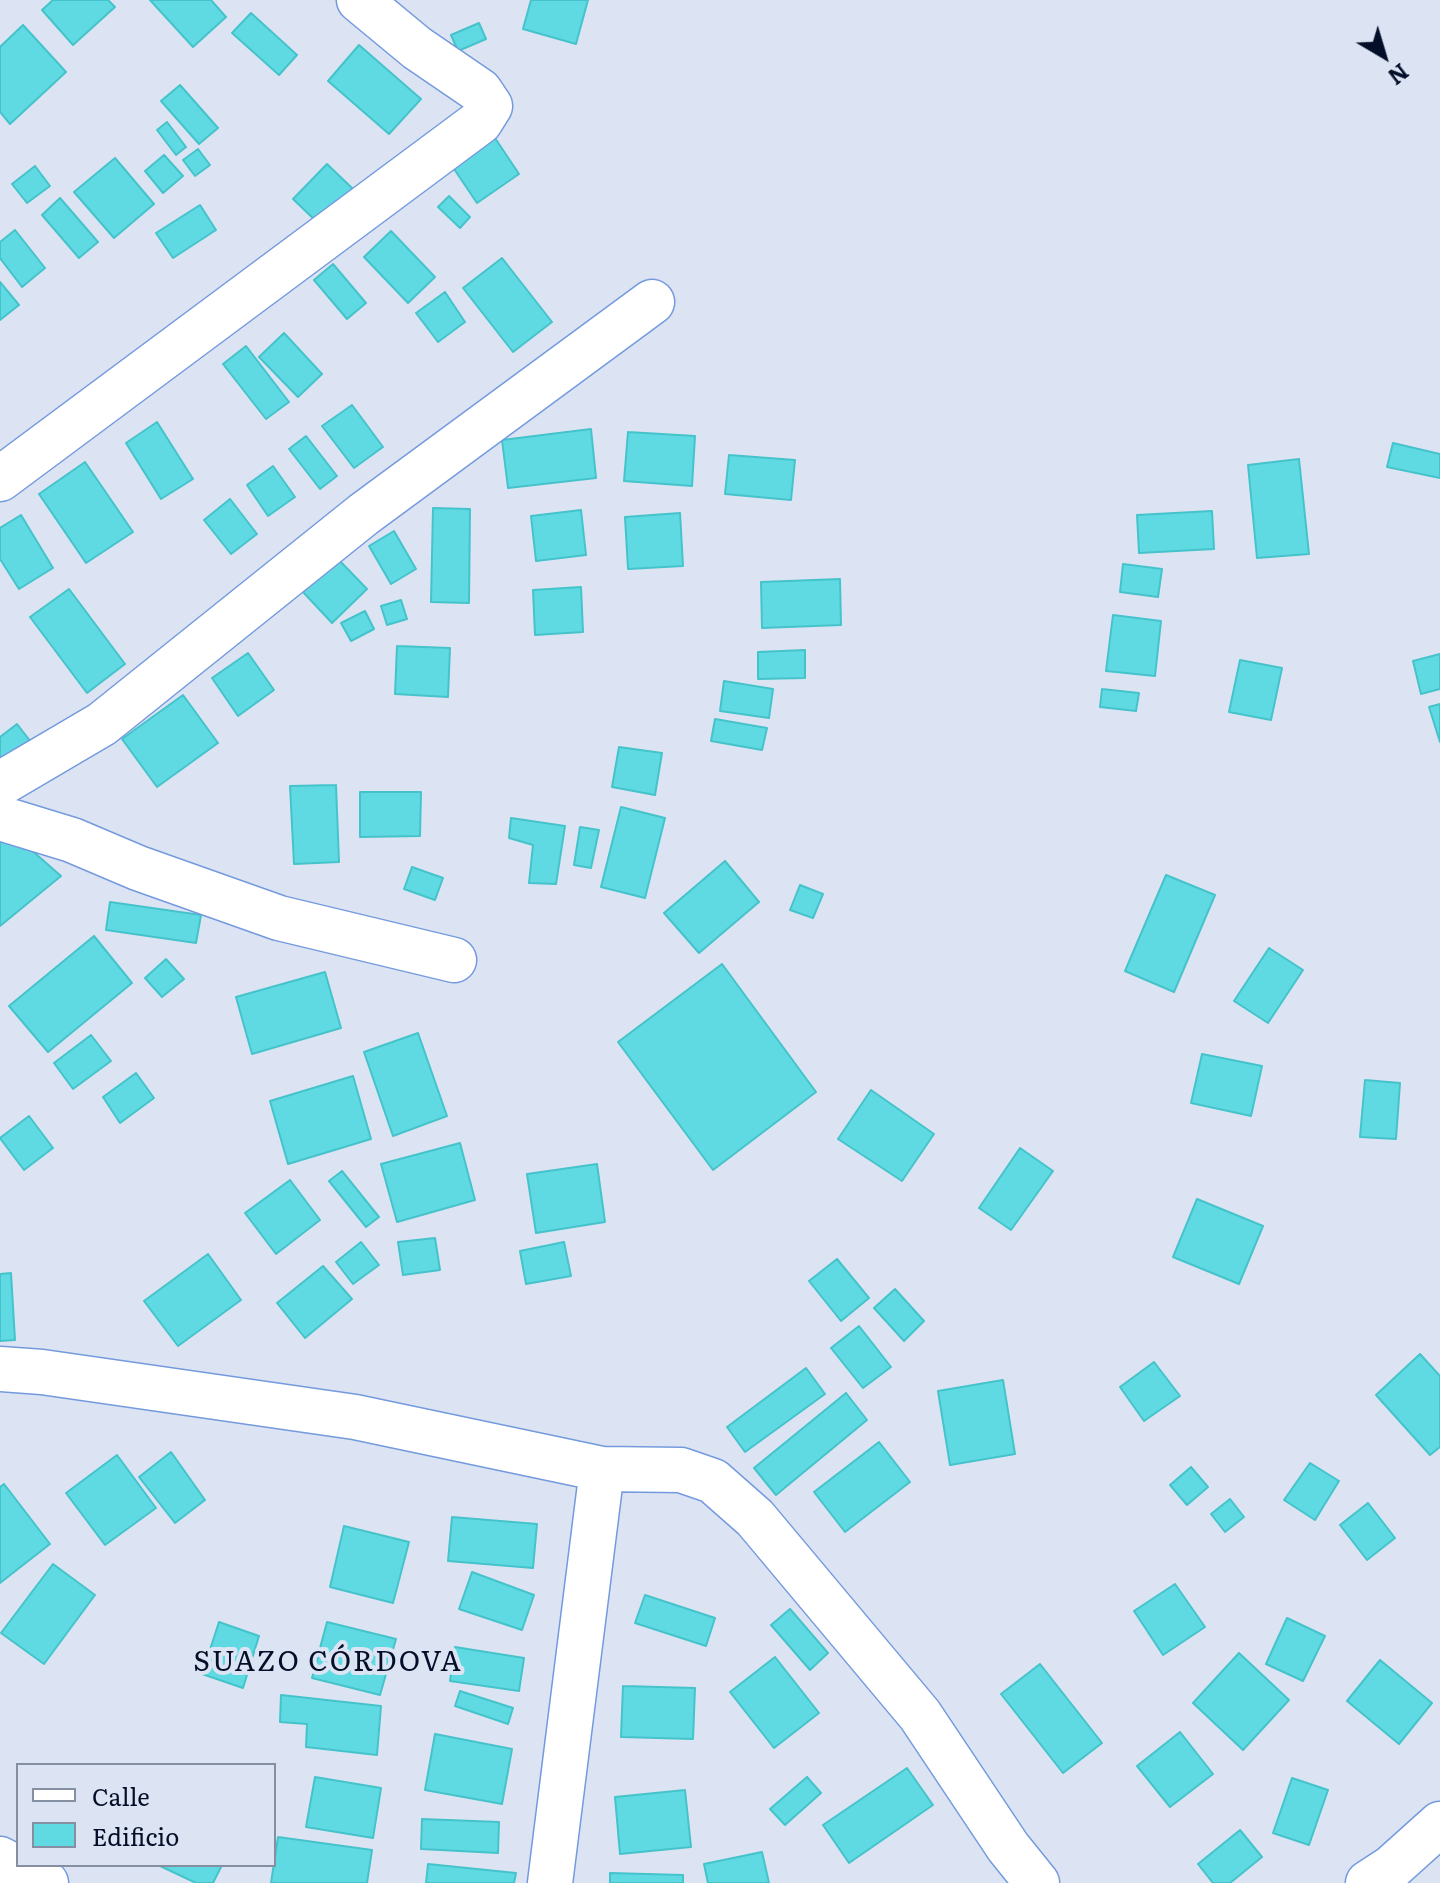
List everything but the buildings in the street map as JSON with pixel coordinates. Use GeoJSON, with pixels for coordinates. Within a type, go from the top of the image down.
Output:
{"type":"FeatureCollection","features":[{"type":"Feature","properties":{"kind":"street"},"geometry":{"type":"LineString","coordinates":[[0,479],[480,122],[490,106],[480,91],[417,48],[359,0]]}},
{"type":"Feature","properties":{"kind":"street"},"geometry":{"type":"LineString","coordinates":[[0,784],[102,724],[364,514],[652,302]]}},
{"type":"Feature","properties":{"kind":"street"},"geometry":{"type":"LineString","coordinates":[[0,818],[72,840],[138,868],[279,918],[454,960]]}},
{"type":"Feature","properties":{"kind":"street"},"geometry":{"type":"LineString","coordinates":[[0,1369],[42,1372],[355,1417],[602,1469],[681,1470],[713,1481],[755,1518],[920,1715],[1008,1847],[1037,1883]]}},
{"type":"Feature","properties":{"kind":"street"},"geometry":{"type":"LineString","coordinates":[[550,1883],[602,1469]]}},
{"type":"Feature","properties":{"kind":"street"},"geometry":{"type":"LineString","coordinates":[[1368,1883],[1391,1868],[1440,1824]]}},
{"type":"Feature","properties":{"kind":"street"},"geometry":{"type":"LineString","coordinates":[[0,1859],[46,1883]]}},
{"type":"Feature","properties":{"kind":"district","name":"SUAZO CÓRDOVA"},"geometry":{"type":"Point","coordinates":[328,1663]}}]}
